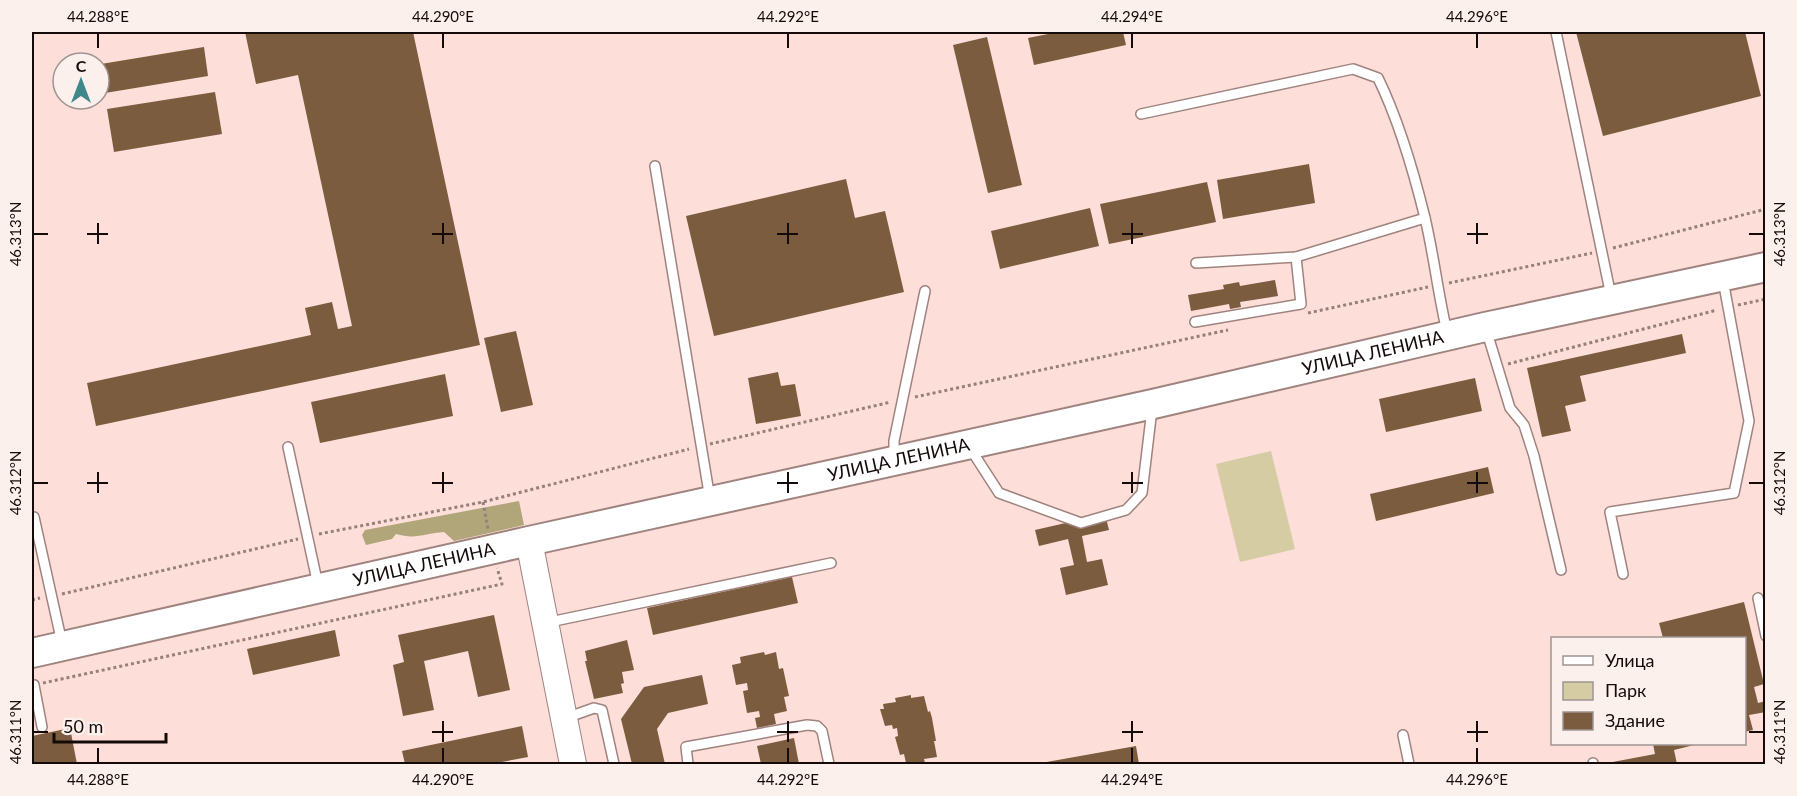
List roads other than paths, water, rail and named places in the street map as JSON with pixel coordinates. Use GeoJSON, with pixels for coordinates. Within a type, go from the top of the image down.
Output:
{"type":"FeatureCollection","features":[{"type":"Feature","properties":{"kind":"main road","name":"УЛИЦА ЛЕНИНА"},"geometry":{"type":"LineString","coordinates":[[32,653],[1153,404],[1448,335],[1766,267]]}},
{"type":"Feature","properties":{"kind":"main road"},"geometry":{"type":"LineString","coordinates":[[529,541],[573,765]]}},
{"type":"Feature","properties":{"kind":"lane"},"geometry":{"type":"LineString","coordinates":[[1556,32],[1612,300]]}},
{"type":"Feature","properties":{"kind":"lane"},"geometry":{"type":"LineString","coordinates":[[1141,114],[1353,69],[1378,78],[1391,106],[1425,219],[1436,285],[1448,335]]}},
{"type":"Feature","properties":{"kind":"lane"},"geometry":{"type":"LineString","coordinates":[[655,166],[710,501]]}},
{"type":"Feature","properties":{"kind":"lane"},"geometry":{"type":"LineString","coordinates":[[1196,263],[1296,257],[1425,219]]}},
{"type":"Feature","properties":{"kind":"lane"},"geometry":{"type":"LineString","coordinates":[[1195,322],[1301,304],[1296,257]]}},
{"type":"Feature","properties":{"kind":"lane"},"geometry":{"type":"LineString","coordinates":[[1623,574],[1610,512],[1734,493],[1749,421],[1723,278]]}},
{"type":"Feature","properties":{"kind":"lane"},"geometry":{"type":"LineString","coordinates":[[895,461],[894,441],[925,291]]}},
{"type":"Feature","properties":{"kind":"lane"},"geometry":{"type":"LineString","coordinates":[[1485,327],[1510,408],[1524,426],[1534,456],[1561,570]]}},
{"type":"Feature","properties":{"kind":"lane"},"geometry":{"type":"LineString","coordinates":[[967,445],[999,493],[1081,523],[1126,510],[1142,493],[1153,404]]}},
{"type":"Feature","properties":{"kind":"lane"},"geometry":{"type":"LineString","coordinates":[[288,447],[318,588]]}},
{"type":"Feature","properties":{"kind":"lane"},"geometry":{"type":"LineString","coordinates":[[34,517],[62,646]]}},
{"type":"Feature","properties":{"kind":"lane"},"geometry":{"type":"LineString","coordinates":[[545,623],[831,563]]}},
{"type":"Feature","properties":{"kind":"lane"},"geometry":{"type":"LineString","coordinates":[[1758,598],[1766,636]]}},
{"type":"Feature","properties":{"kind":"lane"},"geometry":{"type":"LineString","coordinates":[[33,685],[42,727]]}},
{"type":"Feature","properties":{"kind":"lane"},"geometry":{"type":"LineString","coordinates":[[564,719],[594,708],[602,710],[614,765]]}},
{"type":"Feature","properties":{"kind":"lane"},"geometry":{"type":"LineString","coordinates":[[688,765],[686,747],[807,725],[817,726],[822,731],[829,765]]}},
{"type":"Feature","properties":{"kind":"lane"},"geometry":{"type":"LineString","coordinates":[[1403,735],[1409,765]]}}]}
